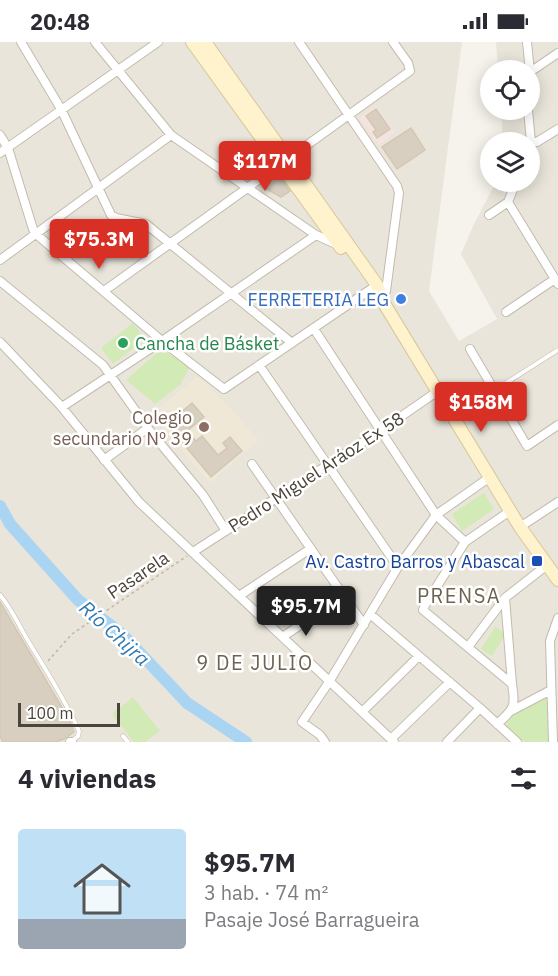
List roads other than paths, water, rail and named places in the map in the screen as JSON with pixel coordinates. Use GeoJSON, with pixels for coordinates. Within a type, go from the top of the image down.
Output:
{"type":"FeatureCollection","features":[{"type":"Feature","properties":{"kind":"street"},"geometry":{"type":"LineString","coordinates":[[21,42],[61,110],[111,214],[116,218],[146,224],[292,343]]}},
{"type":"Feature","properties":{"kind":"street"},"geometry":{"type":"LineString","coordinates":[[96,42],[171,135],[316,235],[340,246]]}},
{"type":"Feature","properties":{"kind":"street"},"geometry":{"type":"LineString","coordinates":[[4,150],[158,42]]}},
{"type":"Feature","properties":{"kind":"street"},"geometry":{"type":"LineString","coordinates":[[192,42],[284,162],[374,288],[520,527],[558,580]]}},
{"type":"Feature","properties":{"kind":"street"},"geometry":{"type":"LineString","coordinates":[[205,42],[340,246],[374,288]]}},
{"type":"Feature","properties":{"kind":"street"},"geometry":{"type":"LineString","coordinates":[[299,42],[398,186],[399,194],[386,291],[382,300]]}},
{"type":"Feature","properties":{"kind":"street"},"geometry":{"type":"LineString","coordinates":[[104,291],[410,72],[408,63],[393,42]]}},
{"type":"Feature","properties":{"kind":"street"},"geometry":{"type":"LineString","coordinates":[[527,42],[529,60]]}},
{"type":"Feature","properties":{"kind":"street"},"geometry":{"type":"LineString","coordinates":[[540,65],[558,53]]}},
{"type":"Feature","properties":{"kind":"street"},"geometry":{"type":"LineString","coordinates":[[540,140],[558,129]]}},
{"type":"Feature","properties":{"kind":"street"},"geometry":{"type":"LineString","coordinates":[[0,135],[36,234],[162,341],[224,389],[374,288]]}},
{"type":"Feature","properties":{"kind":"street"},"geometry":{"type":"LineString","coordinates":[[0,260],[171,135]]}},
{"type":"Feature","properties":{"kind":"street"},"geometry":{"type":"LineString","coordinates":[[489,215],[508,202],[512,192]]}},
{"type":"Feature","properties":{"kind":"street"},"geometry":{"type":"LineString","coordinates":[[506,312],[556,281],[508,202]]}},
{"type":"Feature","properties":{"kind":"street"},"geometry":{"type":"LineString","coordinates":[[62,407],[316,235]]}},
{"type":"Feature","properties":{"kind":"street"},"geometry":{"type":"LineString","coordinates":[[0,281],[103,365],[148,428],[202,495],[226,531]]}},
{"type":"Feature","properties":{"kind":"street"},"geometry":{"type":"LineString","coordinates":[[314,330],[436,514],[465,542]]}},
{"type":"Feature","properties":{"kind":"street"},"geometry":{"type":"LineString","coordinates":[[0,342],[62,407],[139,502],[392,740],[450,682]]}},
{"type":"Feature","properties":{"kind":"street"},"geometry":{"type":"LineString","coordinates":[[470,349],[527,446],[558,425]]}},
{"type":"Feature","properties":{"kind":"street"},"geometry":{"type":"LineString","coordinates":[[260,365],[398,567]]}},
{"type":"Feature","properties":{"kind":"street","name":"Pedro Miguel Aráoz Ex 58"},"geometry":{"type":"LineString","coordinates":[[193,552],[438,391]]}},
{"type":"Feature","properties":{"kind":"street"},"geometry":{"type":"LineString","coordinates":[[104,460],[148,428]]}},
{"type":"Feature","properties":{"kind":"street"},"geometry":{"type":"LineString","coordinates":[[252,464],[364,625]]}},
{"type":"Feature","properties":{"kind":"street"},"geometry":{"type":"LineString","coordinates":[[325,742],[320,735],[302,722],[329,682],[398,567],[436,514],[490,477]]}},
{"type":"Feature","properties":{"kind":"street"},"geometry":{"type":"LineString","coordinates":[[520,527],[558,502]]}},
{"type":"Feature","properties":{"kind":"street"},"geometry":{"type":"LineString","coordinates":[[510,511],[465,542],[423,610],[512,684]]}},
{"type":"Feature","properties":{"kind":"street"},"geometry":{"type":"LineString","coordinates":[[239,596],[310,549]]}},
{"type":"Feature","properties":{"kind":"street"},"geometry":{"type":"LineString","coordinates":[[468,647],[505,598],[547,565]]}},
{"type":"Feature","properties":{"kind":"street"},"geometry":{"type":"LineString","coordinates":[[505,598],[515,704],[512,711]]}},
{"type":"Feature","properties":{"kind":"street"},"geometry":{"type":"LineString","coordinates":[[370,614],[480,708],[514,741]]}},
{"type":"Feature","properties":{"kind":"street"},"geometry":{"type":"LineString","coordinates":[[284,636],[315,615]]}},
{"type":"Feature","properties":{"kind":"street"},"geometry":{"type":"LineString","coordinates":[[553,742],[550,641],[558,618]]}},
{"type":"Feature","properties":{"kind":"street"},"geometry":{"type":"LineString","coordinates":[[362,712],[419,656]]}},
{"type":"Feature","properties":{"kind":"street"},"geometry":{"type":"LineString","coordinates":[[497,724],[512,711],[551,690]]}},
{"type":"Feature","properties":{"kind":"street"},"geometry":{"type":"LineString","coordinates":[[447,742],[480,708]]}},
{"type":"Feature","properties":{"kind":"lane"},"geometry":{"type":"LineString","coordinates":[[493,391],[558,350]]}},
{"type":"Feature","properties":{"kind":"lane"},"geometry":{"type":"LineString","coordinates":[[0,595],[14,613],[79,730],[78,736],[71,742]]}},
{"type":"Feature","properties":{"kind":"lane"},"geometry":{"type":"LineString","coordinates":[[123,736],[128,742]]}},
{"type":"Feature","properties":{"kind":"waterway","name":"Río Chijra"},"geometry":{"type":"LineString","coordinates":[[0,506],[10,524],[78,600],[124,636],[187,703],[246,742]]}},
{"type":"Feature","properties":{"kind":"place","name":"FERRETERIA LEG"},"geometry":{"type":"Point","coordinates":[401,299]}},
{"type":"Feature","properties":{"kind":"place","name":"Cancha de Básket"},"geometry":{"type":"Point","coordinates":[123,343]}},
{"type":"Feature","properties":{"kind":"place","name":"Colegio secundario Nº 39"},"geometry":{"type":"Point","coordinates":[204,427]}},
{"type":"Feature","properties":{"kind":"place","name":"Av. Castro Barros y Abascal"},"geometry":{"type":"Point","coordinates":[537,561]}},
{"type":"Feature","properties":{"kind":"district","name":"PRENSA"},"geometry":{"type":"Point","coordinates":[459,595]}},
{"type":"Feature","properties":{"kind":"district","name":"9 DE JULIO"},"geometry":{"type":"Point","coordinates":[255,662]}}]}
